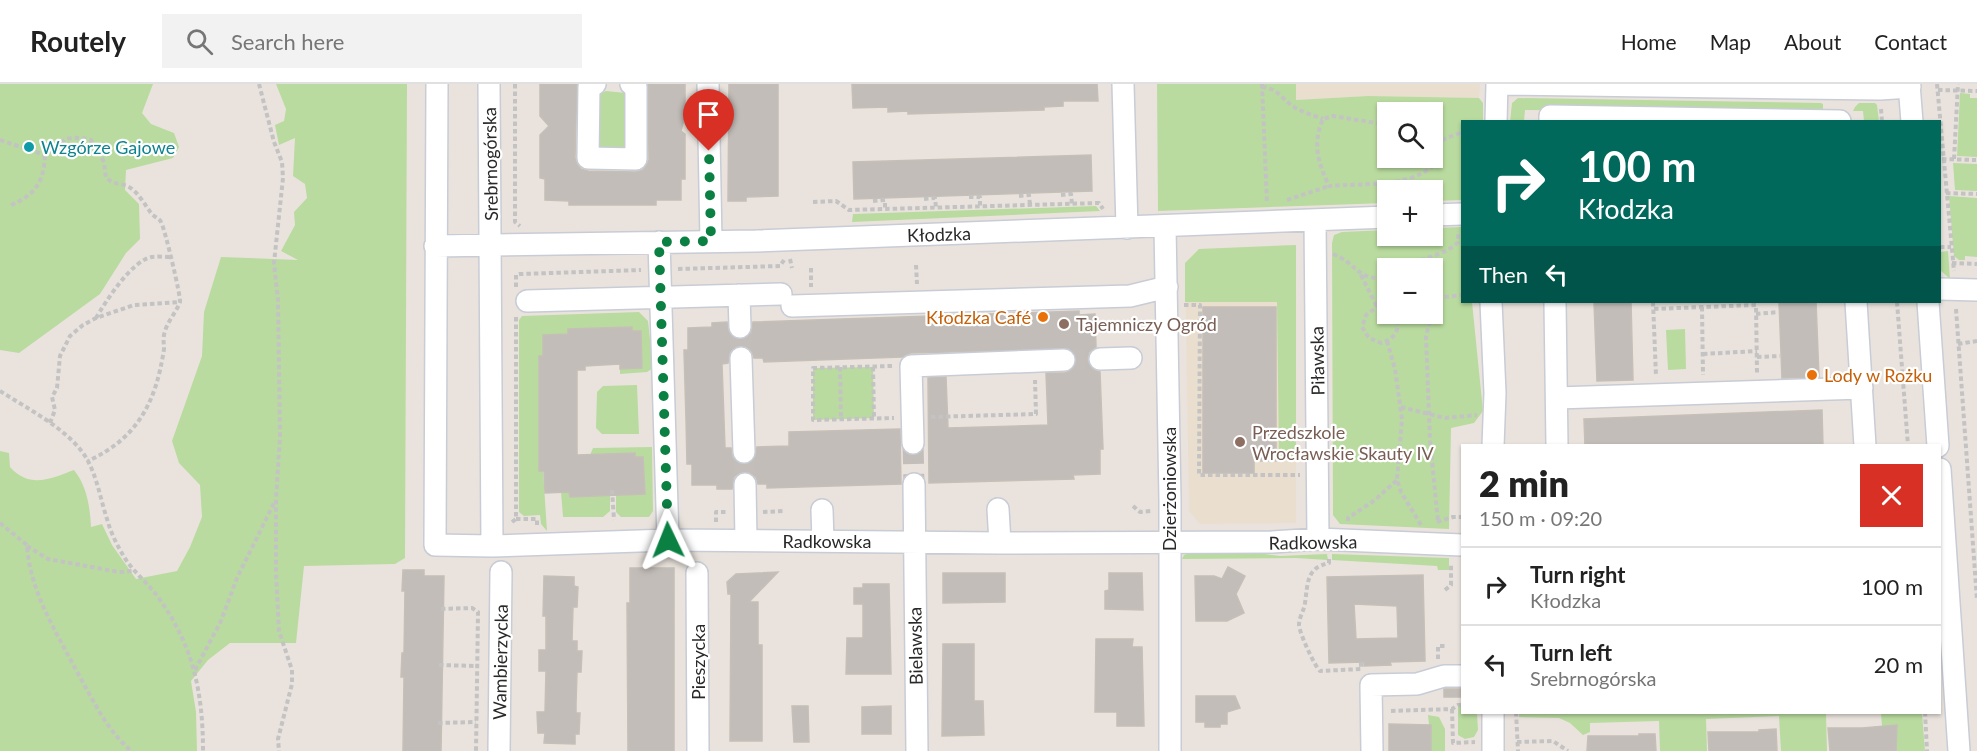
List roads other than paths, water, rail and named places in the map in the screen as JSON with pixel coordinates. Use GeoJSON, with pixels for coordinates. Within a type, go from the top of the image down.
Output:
{"type":"FeatureCollection","features":[{"type":"Feature","properties":{"kind":"street"},"geometry":{"type":"LineString","coordinates":[[435,246],[437,84]]}},
{"type":"Feature","properties":{"kind":"street","name":"Srebrnogórska"},"geometry":{"type":"LineString","coordinates":[[489,84],[491,244]]}},
{"type":"Feature","properties":{"kind":"street"},"geometry":{"type":"LineString","coordinates":[[595,84],[589,87],[588,158],[636,159],[636,87],[631,84]]}},
{"type":"Feature","properties":{"kind":"street"},"geometry":{"type":"LineString","coordinates":[[708,84],[711,241]]}},
{"type":"Feature","properties":{"kind":"street"},"geometry":{"type":"LineString","coordinates":[[1123,84],[1127,222]]}},
{"type":"Feature","properties":{"kind":"street"},"geometry":{"type":"LineString","coordinates":[[1496,120],[1497,84],[1842,88],[1910,85],[1912,120]]}},
{"type":"Feature","properties":{"kind":"street"},"geometry":{"type":"LineString","coordinates":[[1840,120],[1842,88]]}},
{"type":"Feature","properties":{"kind":"street"},"geometry":{"type":"LineString","coordinates":[[1550,120],[1550,116],[1782,120]]}},
{"type":"Feature","properties":{"kind":"street","name":"Kłodzka"},"geometry":{"type":"LineString","coordinates":[[435,246],[711,241],[1127,222],[1165,227],[1377,217]]}},
{"type":"Feature","properties":{"kind":"street"},"geometry":{"type":"LineString","coordinates":[[1443,217],[1460,219]]}},
{"type":"Feature","properties":{"kind":"street","name":"Piławska"},"geometry":{"type":"LineString","coordinates":[[1315,220],[1318,539]]}},
{"type":"Feature","properties":{"kind":"street","name":"Dzierżoniowska"},"geometry":{"type":"LineString","coordinates":[[1165,227],[1168,296],[1170,751]]}},
{"type":"Feature","properties":{"kind":"street"},"geometry":{"type":"LineString","coordinates":[[659,242],[668,540]]}},
{"type":"Feature","properties":{"kind":"street"},"geometry":{"type":"LineString","coordinates":[[491,244],[501,545]]}},
{"type":"Feature","properties":{"kind":"street","name":"Radkowska"},"geometry":{"type":"LineString","coordinates":[[435,246],[435,545],[668,540],[1170,543],[1318,539],[1461,544]]}},
{"type":"Feature","properties":{"kind":"street"},"geometry":{"type":"LineString","coordinates":[[1948,294],[1977,290]]}},
{"type":"Feature","properties":{"kind":"street"},"geometry":{"type":"LineString","coordinates":[[739,295],[740,327]]}},
{"type":"Feature","properties":{"kind":"street"},"geometry":{"type":"LineString","coordinates":[[520,306],[739,295],[787,300],[1168,296]]}},
{"type":"Feature","properties":{"kind":"street"},"geometry":{"type":"LineString","coordinates":[[1491,303],[1493,444]]}},
{"type":"Feature","properties":{"kind":"street"},"geometry":{"type":"LineString","coordinates":[[1555,303],[1557,444]]}},
{"type":"Feature","properties":{"kind":"street"},"geometry":{"type":"LineString","coordinates":[[1856,303],[1865,444]]}},
{"type":"Feature","properties":{"kind":"street"},"geometry":{"type":"LineString","coordinates":[[1928,303],[1938,444]]}},
{"type":"Feature","properties":{"kind":"street"},"geometry":{"type":"LineString","coordinates":[[741,358],[744,452]]}},
{"type":"Feature","properties":{"kind":"street"},"geometry":{"type":"LineString","coordinates":[[1100,359],[1131,358]]}},
{"type":"Feature","properties":{"kind":"street"},"geometry":{"type":"LineString","coordinates":[[913,443],[911,366],[1064,360]]}},
{"type":"Feature","properties":{"kind":"street"},"geometry":{"type":"LineString","coordinates":[[1557,398],[1862,388]]}},
{"type":"Feature","properties":{"kind":"street"},"geometry":{"type":"LineString","coordinates":[[745,484],[746,540]]}},
{"type":"Feature","properties":{"kind":"street","name":"Bielawska"},"geometry":{"type":"LineString","coordinates":[[914,484],[917,751]]}},
{"type":"Feature","properties":{"kind":"street"},"geometry":{"type":"LineString","coordinates":[[1941,504],[1945,642],[1959,751]]}},
{"type":"Feature","properties":{"kind":"street"},"geometry":{"type":"LineString","coordinates":[[998,509],[1000,543]]}},
{"type":"Feature","properties":{"kind":"street"},"geometry":{"type":"LineString","coordinates":[[822,510],[822,541]]}},
{"type":"Feature","properties":{"kind":"street","name":"Wambierzycka"},"geometry":{"type":"LineString","coordinates":[[499,751],[501,572]]}},
{"type":"Feature","properties":{"kind":"street","name":"Pieszycka"},"geometry":{"type":"LineString","coordinates":[[698,573],[698,751]]}},
{"type":"Feature","properties":{"kind":"street"},"geometry":{"type":"LineString","coordinates":[[1372,751],[1371,685],[1417,684],[1444,676],[1461,676]]}},
{"type":"Feature","properties":{"kind":"street"},"geometry":{"type":"LineString","coordinates":[[1493,714],[1493,746]]}},
{"type":"Feature","properties":{"kind":"tunnel"},"geometry":{"type":"LineString","coordinates":[[740,327],[741,358]]}},
{"type":"Feature","properties":{"kind":"tunnel"},"geometry":{"type":"LineString","coordinates":[[1064,360],[1100,359]]}},
{"type":"Feature","properties":{"kind":"tunnel"},"geometry":{"type":"LineString","coordinates":[[913,443],[914,484]]}},
{"type":"Feature","properties":{"kind":"tunnel"},"geometry":{"type":"LineString","coordinates":[[744,452],[745,484]]}},
{"type":"Feature","properties":{"kind":"place","name":"Wzgórze Gajowe"},"geometry":{"type":"Point","coordinates":[29,147]}},
{"type":"Feature","properties":{"kind":"place","name":"Kłodzka Café"},"geometry":{"type":"Point","coordinates":[1043,317]}},
{"type":"Feature","properties":{"kind":"place","name":"Tajemniczy Ogród"},"geometry":{"type":"Point","coordinates":[1064,324]}},
{"type":"Feature","properties":{"kind":"place","name":"Lody w Rożku"},"geometry":{"type":"Point","coordinates":[1812,375]}},
{"type":"Feature","properties":{"kind":"place","name":"Przedszkole Wrocławskie Skauty IV"},"geometry":{"type":"Point","coordinates":[1240,442]}}]}
